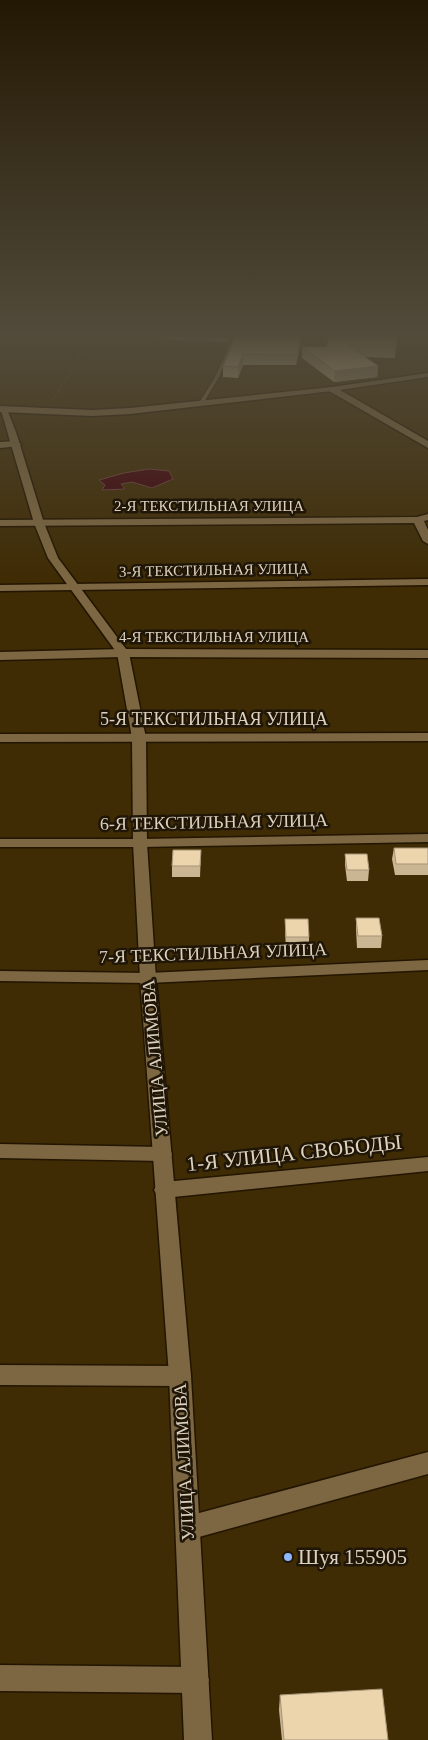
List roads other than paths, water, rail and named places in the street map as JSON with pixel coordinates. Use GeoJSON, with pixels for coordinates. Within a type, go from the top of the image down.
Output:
{"type":"FeatureCollection","features":[{"type":"Feature","properties":{"kind":"street","name":"УЛИЦА АЛИМОВА"},"geometry":{"type":"LineString","coordinates":[[3,415],[8,444],[53,558],[123,653],[139,738],[140,843],[148,978],[180,1376],[198,1740]]}},
{"type":"Feature","properties":{"kind":"street"},"geometry":{"type":"LineString","coordinates":[[378,415],[426,443]]}},
{"type":"Feature","properties":{"kind":"street"},"geometry":{"type":"LineString","coordinates":[[423,518],[428,541]]}},
{"type":"Feature","properties":{"kind":"street","name":"2-Я ТЕКСТИЛЬНАЯ УЛИЦА"},"geometry":{"type":"LineString","coordinates":[[0,523],[423,518]]}},
{"type":"Feature","properties":{"kind":"street","name":"3-Я ТЕКСТИЛЬНАЯ УЛИЦА"},"geometry":{"type":"LineString","coordinates":[[0,588],[428,582]]}},
{"type":"Feature","properties":{"kind":"street","name":"4-Я ТЕКСТИЛЬНАЯ УЛИЦА"},"geometry":{"type":"LineString","coordinates":[[0,656],[123,653],[428,654]]}},
{"type":"Feature","properties":{"kind":"street","name":"5-Я ТЕКСТИЛЬНАЯ УЛИЦА"},"geometry":{"type":"LineString","coordinates":[[0,738],[428,737]]}},
{"type":"Feature","properties":{"kind":"street","name":"6-Я ТЕКСТИЛЬНАЯ УЛИЦА"},"geometry":{"type":"LineString","coordinates":[[0,843],[140,843],[428,838]]}},
{"type":"Feature","properties":{"kind":"street","name":"7-Я ТЕКСТИЛЬНАЯ УЛИЦА"},"geometry":{"type":"LineString","coordinates":[[0,976],[148,978],[428,966]]}},
{"type":"Feature","properties":{"kind":"street"},"geometry":{"type":"LineString","coordinates":[[0,1151],[162,1154]]}},
{"type":"Feature","properties":{"kind":"street","name":"1-Я УЛИЦА СВОБОДЫ"},"geometry":{"type":"LineString","coordinates":[[164,1190],[428,1164]]}},
{"type":"Feature","properties":{"kind":"street"},"geometry":{"type":"LineString","coordinates":[[0,1375],[180,1376]]}},
{"type":"Feature","properties":{"kind":"street"},"geometry":{"type":"LineString","coordinates":[[188,1528],[428,1463]]}},
{"type":"Feature","properties":{"kind":"street"},"geometry":{"type":"LineString","coordinates":[[0,1678],[196,1680]]}},
{"type":"Feature","properties":{"kind":"place","name":"Шуя 155905"},"geometry":{"type":"Point","coordinates":[288,1557]}}]}
